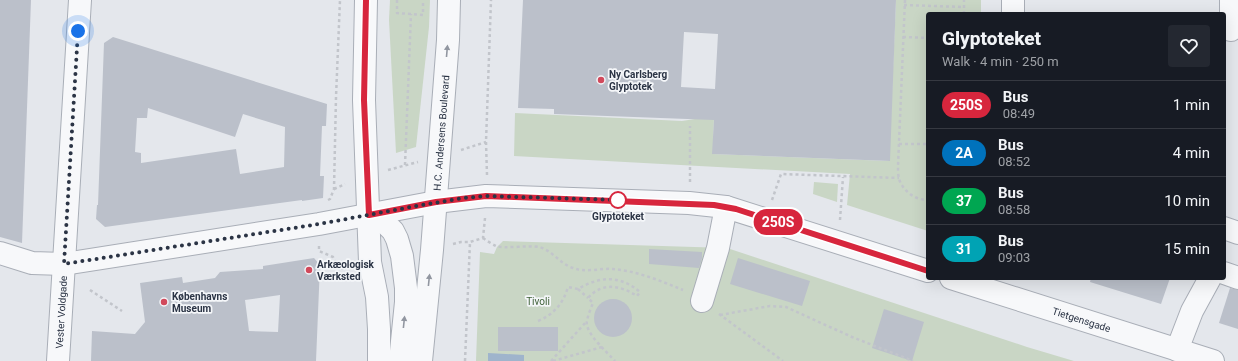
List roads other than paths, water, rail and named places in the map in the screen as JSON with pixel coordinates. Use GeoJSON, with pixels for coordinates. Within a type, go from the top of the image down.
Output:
{"type":"FeatureCollection","features":[{"type":"Feature","properties":{"kind":"street","name":"Vester Voldgade"},"geometry":{"type":"LineString","coordinates":[[58,361],[80,0]]}},
{"type":"Feature","properties":{"kind":"street"},"geometry":{"type":"LineString","coordinates":[[366,0],[364,100],[370,262],[376,297],[379,361]]}},
{"type":"Feature","properties":{"kind":"street","name":"H.C. Andersens Boulevard"},"geometry":{"type":"LineString","coordinates":[[420,361],[436,202],[438,156],[448,40],[449,0]]}},
{"type":"Feature","properties":{"kind":"street"},"geometry":{"type":"LineString","coordinates":[[1013,0],[1013,12]]}},
{"type":"Feature","properties":{"kind":"street"},"geometry":{"type":"LineString","coordinates":[[1231,0],[1231,30]]}},
{"type":"Feature","properties":{"kind":"street"},"geometry":{"type":"LineString","coordinates":[[0,253],[32,263],[64,264],[319,224],[436,202],[486,196],[689,203],[726,207],[766,218],[926,270]]}},
{"type":"Feature","properties":{"kind":"street"},"geometry":{"type":"LineString","coordinates":[[702,302],[718,248],[726,207]]}},
{"type":"Feature","properties":{"kind":"street"},"geometry":{"type":"LineString","coordinates":[[369,215],[386,224],[393,231],[402,256],[406,288],[406,302],[400,361]]}},
{"type":"Feature","properties":{"kind":"street"},"geometry":{"type":"LineString","coordinates":[[1226,274],[1238,278]]}},
{"type":"Feature","properties":{"kind":"street","name":"Tietgensgade"},"geometry":{"type":"LineString","coordinates":[[964,280],[995,285],[1177,350],[1213,361]]}},
{"type":"Feature","properties":{"kind":"street"},"geometry":{"type":"LineString","coordinates":[[1192,311],[1193,280]]}},
{"type":"Feature","properties":{"kind":"street"},"geometry":{"type":"LineString","coordinates":[[1177,350],[1192,311],[1209,280]]}},
{"type":"Feature","properties":{"kind":"water"},"geometry":{"type":"Polygon","coordinates":[[[488,353],[524,355],[524,361],[488,361],[488,353]]]}},
{"type":"Feature","properties":{"kind":"place","name":"Ny Carlsberg Glyptotek"},"geometry":{"type":"Point","coordinates":[601,80]}},
{"type":"Feature","properties":{"kind":"place","name":"Glyptoteket"},"geometry":{"type":"Point","coordinates":[618,200]}},
{"type":"Feature","properties":{"kind":"place","name":"Arkæologisk Værksted"},"geometry":{"type":"Point","coordinates":[309,270]}},
{"type":"Feature","properties":{"kind":"place","name":"Københavns Museum"},"geometry":{"type":"Point","coordinates":[164,302]}},
{"type":"Feature","properties":{"kind":"park label","name":"Tivoli"},"geometry":{"type":"Point","coordinates":[538,301]}}]}
